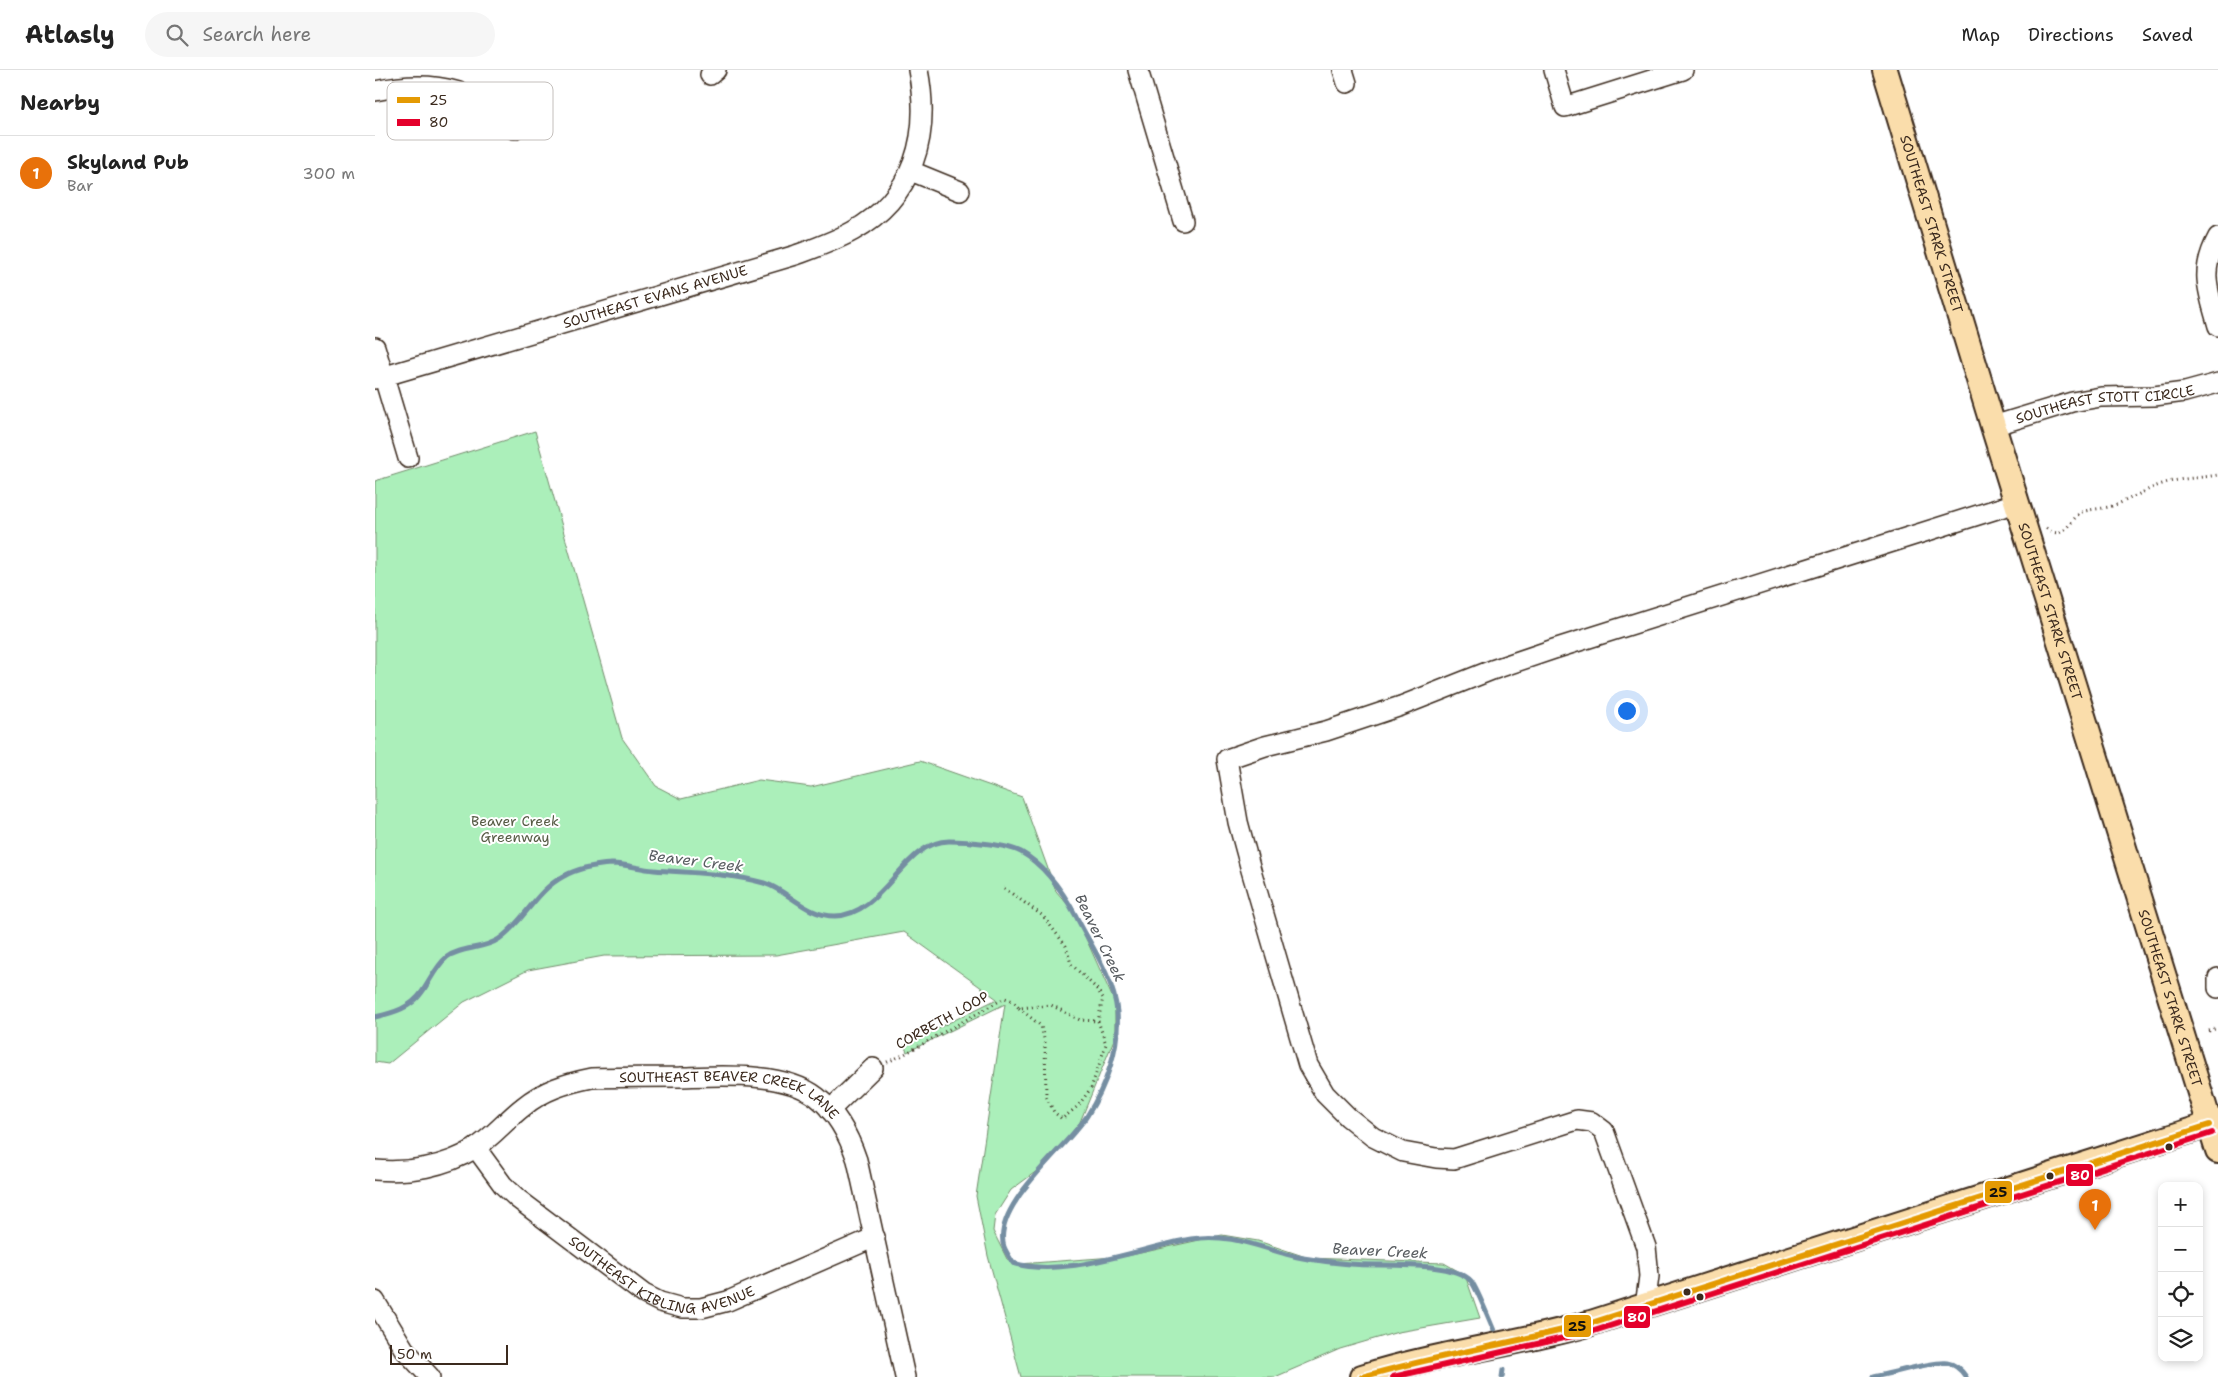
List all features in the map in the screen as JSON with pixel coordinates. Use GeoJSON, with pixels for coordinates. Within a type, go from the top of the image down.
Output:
{"type":"FeatureCollection","features":[{"type":"Feature","properties":{"kind":"main road","name":"SOUTHEAST STARK STREET"},"geometry":{"type":"LineString","coordinates":[[1885,70],[2017,503],[2214,1124],[2218,1151]]}},
{"type":"Feature","properties":{"kind":"main road"},"geometry":{"type":"LineString","coordinates":[[1362,1377],[1429,1359],[1557,1333],[1645,1307],[2214,1124]]}},
{"type":"Feature","properties":{"kind":"street","name":"SOUTHEAST EVANS AVENUE"},"geometry":{"type":"LineString","coordinates":[[379,378],[796,255],[853,232],[893,200],[911,171],[920,145],[923,107],[918,70]]}},
{"type":"Feature","properties":{"kind":"street"},"geometry":{"type":"LineString","coordinates":[[1137,70],[1183,221]]}},
{"type":"Feature","properties":{"kind":"street"},"geometry":{"type":"LineString","coordinates":[[1553,70],[1565,107],[1683,70]]}},
{"type":"Feature","properties":{"kind":"street"},"geometry":{"type":"LineString","coordinates":[[911,171],[961,191]]}},
{"type":"Feature","properties":{"kind":"street"},"geometry":{"type":"LineString","coordinates":[[2218,237],[2209,254],[2206,273],[2208,293],[2218,326]]}},
{"type":"Feature","properties":{"kind":"street"},"geometry":{"type":"LineString","coordinates":[[375,347],[379,378],[408,458]]}},
{"type":"Feature","properties":{"kind":"street","name":"SOUTHEAST STOTT CIRCLE"},"geometry":{"type":"LineString","coordinates":[[1993,426],[2072,402],[2101,397],[2154,396],[2185,392],[2218,383]]}},
{"type":"Feature","properties":{"kind":"street"},"geometry":{"type":"LineString","coordinates":[[1645,1307],[1649,1276],[1646,1247],[1604,1131],[1591,1122],[1577,1120],[1455,1158],[1436,1158],[1403,1152],[1373,1137],[1348,1117],[1325,1094],[1308,1065],[1292,1013],[1238,822],[1227,758],[1265,746],[1326,732],[1554,649],[2017,503]]}},
{"type":"Feature","properties":{"kind":"street"},"geometry":{"type":"LineString","coordinates":[[2218,978],[2218,988]]}},
{"type":"Feature","properties":{"kind":"street"},"geometry":{"type":"LineString","coordinates":[[830,1110],[873,1068]]}},
{"type":"Feature","properties":{"kind":"street","name":"SOUTHEAST BEAVER CREEK LANE"},"geometry":{"type":"LineString","coordinates":[[375,1170],[396,1172],[413,1170],[461,1157],[476,1148],[524,1105],[539,1095],[556,1087],[592,1078],[741,1076],[776,1081],[798,1087],[816,1096],[830,1110],[844,1129],[857,1160],[905,1377]]}},
{"type":"Feature","properties":{"kind":"street","name":"SOUTHEAST KIBLING AVENUE"},"geometry":{"type":"LineString","coordinates":[[476,1148],[503,1185],[518,1199],[645,1294],[660,1302],[682,1308],[701,1308],[728,1301],[875,1237]]}},
{"type":"Feature","properties":{"kind":"street"},"geometry":{"type":"LineString","coordinates":[[375,1301],[404,1350],[430,1377]]}},
{"type":"Feature","properties":{"kind":"path"},"geometry":{"type":"LineString","coordinates":[[2043,526],[2050,531],[2062,531],[2070,527],[2077,516],[2085,511],[2109,507],[2165,483],[2218,475]]}},
{"type":"Feature","properties":{"kind":"path","name":"CORBETH LOOP"},"geometry":{"type":"LineString","coordinates":[[873,1068],[901,1056],[1005,998],[1013,1001],[1041,1026],[1045,1043],[1046,1096],[1054,1112],[1063,1119],[1079,1106],[1091,1088],[1106,1044],[1098,1021],[1103,998],[1096,988],[1071,964],[1066,946],[1043,916],[1004,888]]}},
{"type":"Feature","properties":{"kind":"path","name":"CORBETH LOOP"},"geometry":{"type":"LineString","coordinates":[[1019,1008],[1051,1005],[1081,1020],[1098,1021]]}},
{"type":"Feature","properties":{"kind":"path"},"geometry":{"type":"LineString","coordinates":[[2209,1031],[2218,1028]]}},
{"type":"Feature","properties":{"kind":"green space","name":"Beaver Creek Greenway"},"geometry":{"type":"Polygon","coordinates":[[[535,431],[622,738],[656,786],[681,799],[759,780],[811,787],[920,761],[1022,797],[1056,891],[1074,912],[1115,1003],[1115,1037],[1080,1122],[1049,1162],[1011,1190],[995,1215],[993,1231],[1007,1259],[1019,1264],[1127,1256],[1222,1235],[1258,1241],[1309,1258],[1444,1263],[1465,1275],[1480,1318],[1398,1332],[1340,1349],[1275,1377],[1021,1377],[988,1256],[976,1196],[1005,1004],[907,1052],[904,1045],[997,999],[904,932],[776,955],[604,956],[528,970],[464,1002],[388,1064],[375,1062],[375,481],[535,431]]]}},
{"type":"Feature","properties":{"kind":"waterway","name":"Beaver Creek"},"geometry":{"type":"LineString","coordinates":[[375,1017],[395,1012],[413,1002],[418,998],[436,969],[447,957],[459,951],[486,945],[499,939],[516,924],[537,898],[554,882],[569,873],[581,869],[617,864],[649,869],[737,877],[764,883],[806,908],[825,915],[835,916],[852,912],[867,904],[881,892],[906,864],[933,844],[949,841],[996,845],[1014,849],[1030,858],[1046,872],[1071,907],[1107,975],[1115,999],[1117,1026],[1114,1053],[1106,1079],[1094,1104],[1077,1129],[1019,1196],[1009,1214],[1003,1231],[1004,1247],[1013,1263],[1034,1267],[1079,1265],[1170,1243],[1191,1239],[1216,1238],[1239,1241],[1294,1256],[1318,1260],[1363,1265],[1432,1267],[1462,1274],[1471,1281],[1495,1333]]}},
{"type":"Feature","properties":{"kind":"waterway"},"geometry":{"type":"LineString","coordinates":[[1873,1377],[1940,1363],[1953,1365],[1966,1377]]}},
{"type":"Feature","properties":{"kind":"waterway"},"geometry":{"type":"LineString","coordinates":[[1502,1377],[1503,1370]]}},
{"type":"Feature","properties":{"kind":"transit line","name":"25"},"geometry":{"type":"LineString","coordinates":[[1362,1377],[1419,1362],[1591,1323],[2209,1125]]}},
{"type":"Feature","properties":{"kind":"transit line","name":"80"},"geometry":{"type":"LineString","coordinates":[[1393,1377],[1594,1331],[2212,1133]]}},
{"type":"Feature","properties":{"kind":"place","name":"Skyland Pub"},"geometry":{"type":"Point","coordinates":[2095,1230]}}]}
